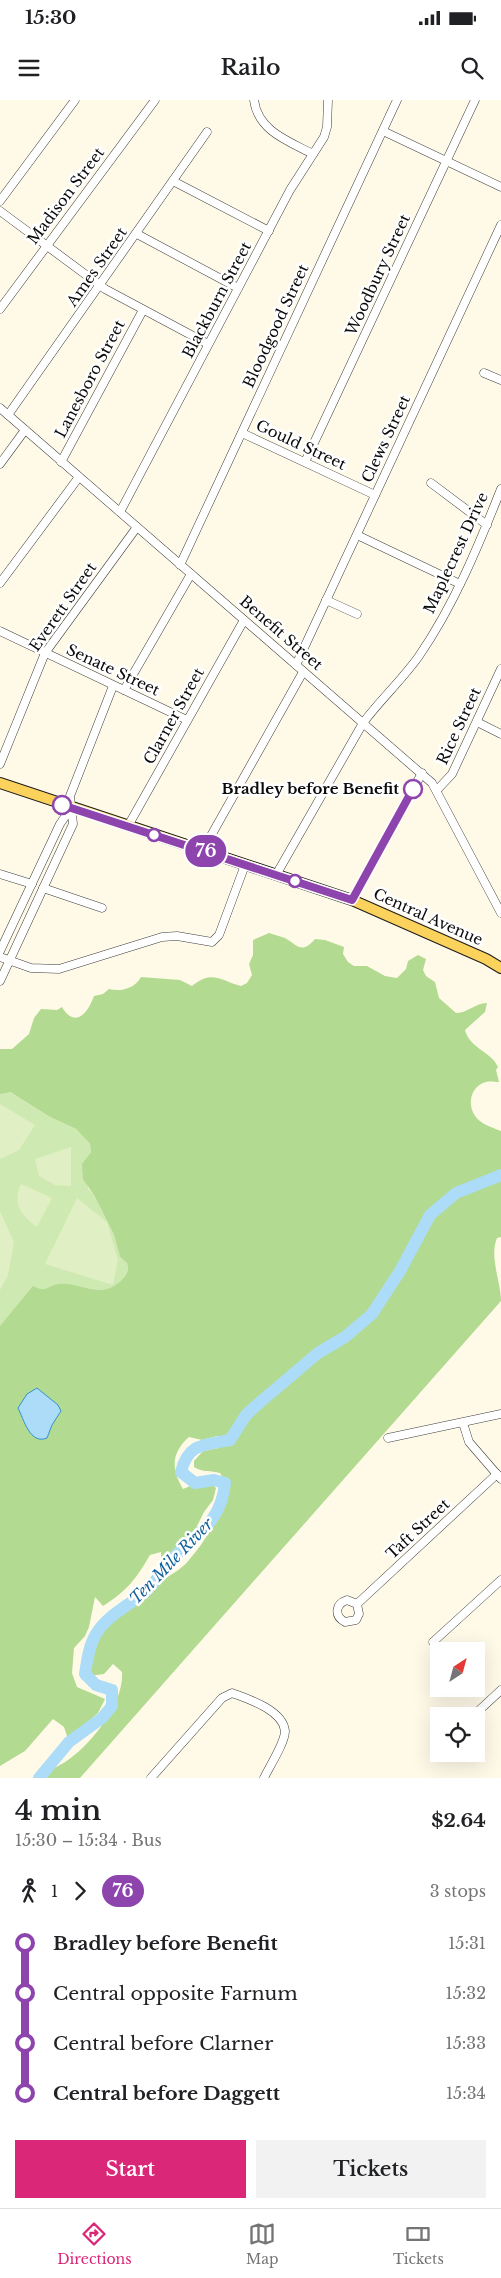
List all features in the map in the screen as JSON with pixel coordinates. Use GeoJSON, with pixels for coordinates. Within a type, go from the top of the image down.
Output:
{"type":"FeatureCollection","features":[{"type":"Feature","properties":{"kind":"main road","name":"Central Avenue"},"geometry":{"type":"LineString","coordinates":[[0,784],[352,900],[486,959],[501,968]]}},
{"type":"Feature","properties":{"kind":"street"},"geometry":{"type":"LineString","coordinates":[[0,201],[75,100]]}},
{"type":"Feature","properties":{"kind":"street","name":"Madison Street"},"geometry":{"type":"LineString","coordinates":[[0,309],[155,100]]}},
{"type":"Feature","properties":{"kind":"street"},"geometry":{"type":"LineString","coordinates":[[254,100],[258,116],[266,128],[313,154]]}},
{"type":"Feature","properties":{"kind":"street","name":"Blackburn Street"},"geometry":{"type":"LineString","coordinates":[[120,512],[290,190],[326,132],[328,100]]}},
{"type":"Feature","properties":{"kind":"street","name":"Bloodgood Street"},"geometry":{"type":"LineString","coordinates":[[180,565],[397,100]]}},
{"type":"Feature","properties":{"kind":"street","name":"Woodbury Street"},"geometry":{"type":"LineString","coordinates":[[306,462],[475,100]]}},
{"type":"Feature","properties":{"kind":"street"},"geometry":{"type":"LineString","coordinates":[[382,131],[501,187]]}},
{"type":"Feature","properties":{"kind":"street","name":"Ames Street"},"geometry":{"type":"LineString","coordinates":[[8,415],[207,132]]}},
{"type":"Feature","properties":{"kind":"street"},"geometry":{"type":"LineString","coordinates":[[173,181],[269,231]]}},
{"type":"Feature","properties":{"kind":"street"},"geometry":{"type":"LineString","coordinates":[[0,211],[100,285],[208,344]]}},
{"type":"Feature","properties":{"kind":"street","name":"Clews Street"},"geometry":{"type":"LineString","coordinates":[[296,665],[501,225]]}},
{"type":"Feature","properties":{"kind":"street"},"geometry":{"type":"LineString","coordinates":[[137,234],[238,288]]}},
{"type":"Feature","properties":{"kind":"street","name":"Lanesboro Street"},"geometry":{"type":"LineString","coordinates":[[61,462],[143,310]]}},
{"type":"Feature","properties":{"kind":"street"},"geometry":{"type":"LineString","coordinates":[[484,373],[501,380]]}},
{"type":"Feature","properties":{"kind":"street","name":"Benefit Street"},"geometry":{"type":"LineString","coordinates":[[0,408],[363,724],[422,773],[437,790],[501,913]]}},
{"type":"Feature","properties":{"kind":"street"},"geometry":{"type":"LineString","coordinates":[[0,464],[25,430]]}},
{"type":"Feature","properties":{"kind":"street","name":"Gould Street"},"geometry":{"type":"LineString","coordinates":[[242,432],[375,495]]}},
{"type":"Feature","properties":{"kind":"street"},"geometry":{"type":"LineString","coordinates":[[0,583],[78,477]]}},
{"type":"Feature","properties":{"kind":"street"},"geometry":{"type":"LineString","coordinates":[[431,483],[487,525]]}},
{"type":"Feature","properties":{"kind":"street","name":"Maplecrest Drive"},"geometry":{"type":"LineString","coordinates":[[276,875],[363,724],[378,702],[418,657],[440,622],[460,584],[501,489]]}},
{"type":"Feature","properties":{"kind":"street","name":"Everett Street"},"geometry":{"type":"LineString","coordinates":[[0,764],[45,653],[137,527]]}},
{"type":"Feature","properties":{"kind":"street"},"geometry":{"type":"LineString","coordinates":[[357,535],[460,584]]}},
{"type":"Feature","properties":{"kind":"street"},"geometry":{"type":"LineString","coordinates":[[124,690],[191,574]]}},
{"type":"Feature","properties":{"kind":"street"},"geometry":{"type":"LineString","coordinates":[[326,600],[357,614]]}},
{"type":"Feature","properties":{"kind":"street","name":"Clarner Street"},"geometry":{"type":"LineString","coordinates":[[128,826],[244,620]]}},
{"type":"Feature","properties":{"kind":"street","name":"Senate Street"},"geometry":{"type":"LineString","coordinates":[[0,631],[188,720]]}},
{"type":"Feature","properties":{"kind":"street","name":"Rice Street"},"geometry":{"type":"LineString","coordinates":[[437,790],[449,779],[501,669]]}},
{"type":"Feature","properties":{"kind":"street"},"geometry":{"type":"LineString","coordinates":[[202,850],[304,672]]}},
{"type":"Feature","properties":{"kind":"street"},"geometry":{"type":"LineString","coordinates":[[0,980],[73,824],[70,796],[113,686]]}},
{"type":"Feature","properties":{"kind":"street"},"geometry":{"type":"LineString","coordinates":[[477,722],[501,734]]}},
{"type":"Feature","properties":{"kind":"street"},"geometry":{"type":"LineString","coordinates":[[352,900],[422,773]]}},
{"type":"Feature","properties":{"kind":"street"},"geometry":{"type":"LineString","coordinates":[[0,952],[60,824],[71,808]]}},
{"type":"Feature","properties":{"kind":"street"},"geometry":{"type":"LineString","coordinates":[[0,957],[31,968],[59,969],[162,937],[177,936],[212,942],[219,935],[245,865]]}},
{"type":"Feature","properties":{"kind":"street"},"geometry":{"type":"LineString","coordinates":[[0,874],[32,884]]}},
{"type":"Feature","properties":{"kind":"street"},"geometry":{"type":"LineString","coordinates":[[43,888],[102,908]]}},
{"type":"Feature","properties":{"kind":"street"},"geometry":{"type":"LineString","coordinates":[[492,894],[501,890]]}},
{"type":"Feature","properties":{"kind":"street"},"geometry":{"type":"LineString","coordinates":[[388,1438],[501,1414]]}},
{"type":"Feature","properties":{"kind":"street"},"geometry":{"type":"LineString","coordinates":[[463,1423],[469,1442],[499,1476]]}},
{"type":"Feature","properties":{"kind":"street","name":"Taft Street"},"geometry":{"type":"LineString","coordinates":[[357,1604],[499,1476]]}},
{"type":"Feature","properties":{"kind":"street"},"geometry":{"type":"LineString","coordinates":[[433,1642],[501,1580]]}},
{"type":"Feature","properties":{"kind":"street"},"geometry":{"type":"LineString","coordinates":[[483,1707],[501,1690]]}},
{"type":"Feature","properties":{"kind":"street"},"geometry":{"type":"LineString","coordinates":[[151,1778],[222,1698],[232,1693],[270,1711],[281,1719],[285,1731],[281,1744],[264,1778]]}},
{"type":"Feature","properties":{"kind":"green space"},"geometry":{"type":"Polygon","coordinates":[[[269,933],[285,938],[303,948],[315,939],[325,940],[344,947],[343,954],[348,962],[354,966],[367,966],[385,976],[397,978],[406,969],[408,961],[418,955],[426,959],[423,970],[426,976],[435,982],[439,998],[456,1013],[487,1003],[485,1012],[465,1030],[471,1042],[491,1057],[498,1067],[496,1070],[499,1082],[488,1082],[480,1085],[472,1094],[471,1105],[472,1111],[480,1121],[487,1126],[501,1131],[501,1237],[497,1238],[494,1253],[501,1301],[80,1778],[43,1778],[87,1743],[105,1721],[118,1696],[122,1672],[113,1664],[104,1674],[89,1676],[86,1665],[88,1655],[94,1643],[128,1607],[186,1563],[210,1530],[211,1519],[225,1496],[226,1487],[220,1473],[200,1470],[194,1467],[194,1461],[203,1451],[219,1448],[224,1440],[217,1436],[202,1440],[189,1437],[176,1455],[176,1475],[183,1489],[207,1479],[216,1488],[213,1500],[204,1512],[193,1534],[171,1562],[161,1564],[161,1552],[150,1555],[125,1590],[103,1606],[95,1597],[89,1627],[85,1636],[74,1648],[72,1673],[77,1687],[105,1699],[98,1713],[68,1739],[64,1727],[53,1719],[25,1751],[0,1766],[0,1326],[33,1286],[44,1289],[58,1284],[66,1284],[103,1290],[110,1288],[123,1279],[128,1269],[127,1263],[120,1257],[114,1235],[95,1197],[83,1179],[82,1164],[91,1152],[90,1144],[76,1129],[50,1117],[10,1092],[0,1094],[0,1049],[12,1049],[29,1034],[34,1018],[41,1009],[57,1010],[62,1007],[67,1014],[76,1018],[85,1013],[94,996],[103,994],[109,989],[127,989],[141,977],[180,980],[192,986],[205,978],[211,977],[241,986],[247,983],[252,975],[249,964],[253,955],[253,940],[269,933]]]}},
{"type":"Feature","properties":{"kind":"green space"},"geometry":{"type":"Polygon","coordinates":[[[0,1086],[50,1117],[76,1129],[90,1144],[91,1152],[86,1159],[88,1188],[95,1197],[114,1235],[120,1257],[127,1263],[128,1269],[123,1280],[116,1287],[107,1290],[53,1287],[41,1290],[37,1288],[0,1326],[0,1086]]]}},
{"type":"Feature","properties":{"kind":"green space"},"geometry":{"type":"Polygon","coordinates":[[[0,1104],[35,1125],[19,1150],[0,1159],[0,1104]]]}},
{"type":"Feature","properties":{"kind":"green space"},"geometry":{"type":"Polygon","coordinates":[[[71,1147],[71,1186],[55,1185],[39,1176],[35,1159],[71,1147]]]}},
{"type":"Feature","properties":{"kind":"green space"},"geometry":{"type":"Polygon","coordinates":[[[21,1184],[52,1198],[37,1227],[26,1218],[18,1203],[17,1197],[21,1184]]]}},
{"type":"Feature","properties":{"kind":"green space"},"geometry":{"type":"Polygon","coordinates":[[[77,1198],[107,1222],[118,1260],[113,1285],[45,1264],[77,1198]]]}},
{"type":"Feature","properties":{"kind":"green space"},"geometry":{"type":"Polygon","coordinates":[[[0,1211],[14,1242],[8,1275],[0,1290],[0,1211]]]}},
{"type":"Feature","properties":{"kind":"water"},"geometry":{"type":"Polygon","coordinates":[[[37,1388],[58,1405],[61,1411],[52,1425],[47,1438],[41,1439],[36,1438],[28,1430],[18,1408],[27,1394],[37,1388]]]}},
{"type":"Feature","properties":{"kind":"waterway","name":"Ten Mile River"},"geometry":{"type":"LineString","coordinates":[[39,1778],[69,1742],[102,1718],[112,1706],[112,1690],[96,1685],[85,1674],[90,1648],[96,1634],[106,1621],[149,1588],[172,1559],[206,1526],[219,1508],[225,1483],[214,1480],[195,1483],[181,1472],[188,1455],[198,1447],[230,1440],[246,1415],[259,1403],[318,1353],[345,1337],[372,1314],[400,1271],[430,1215],[456,1193],[501,1175]]}},
{"type":"Feature","properties":{"kind":"bus line","name":"76"},"geometry":{"type":"LineString","coordinates":[[62,805],[352,900],[413,789]]}},
{"type":"Feature","properties":{"kind":"place","name":"Bradley before Benefit"},"geometry":{"type":"Point","coordinates":[413,789]}}]}
